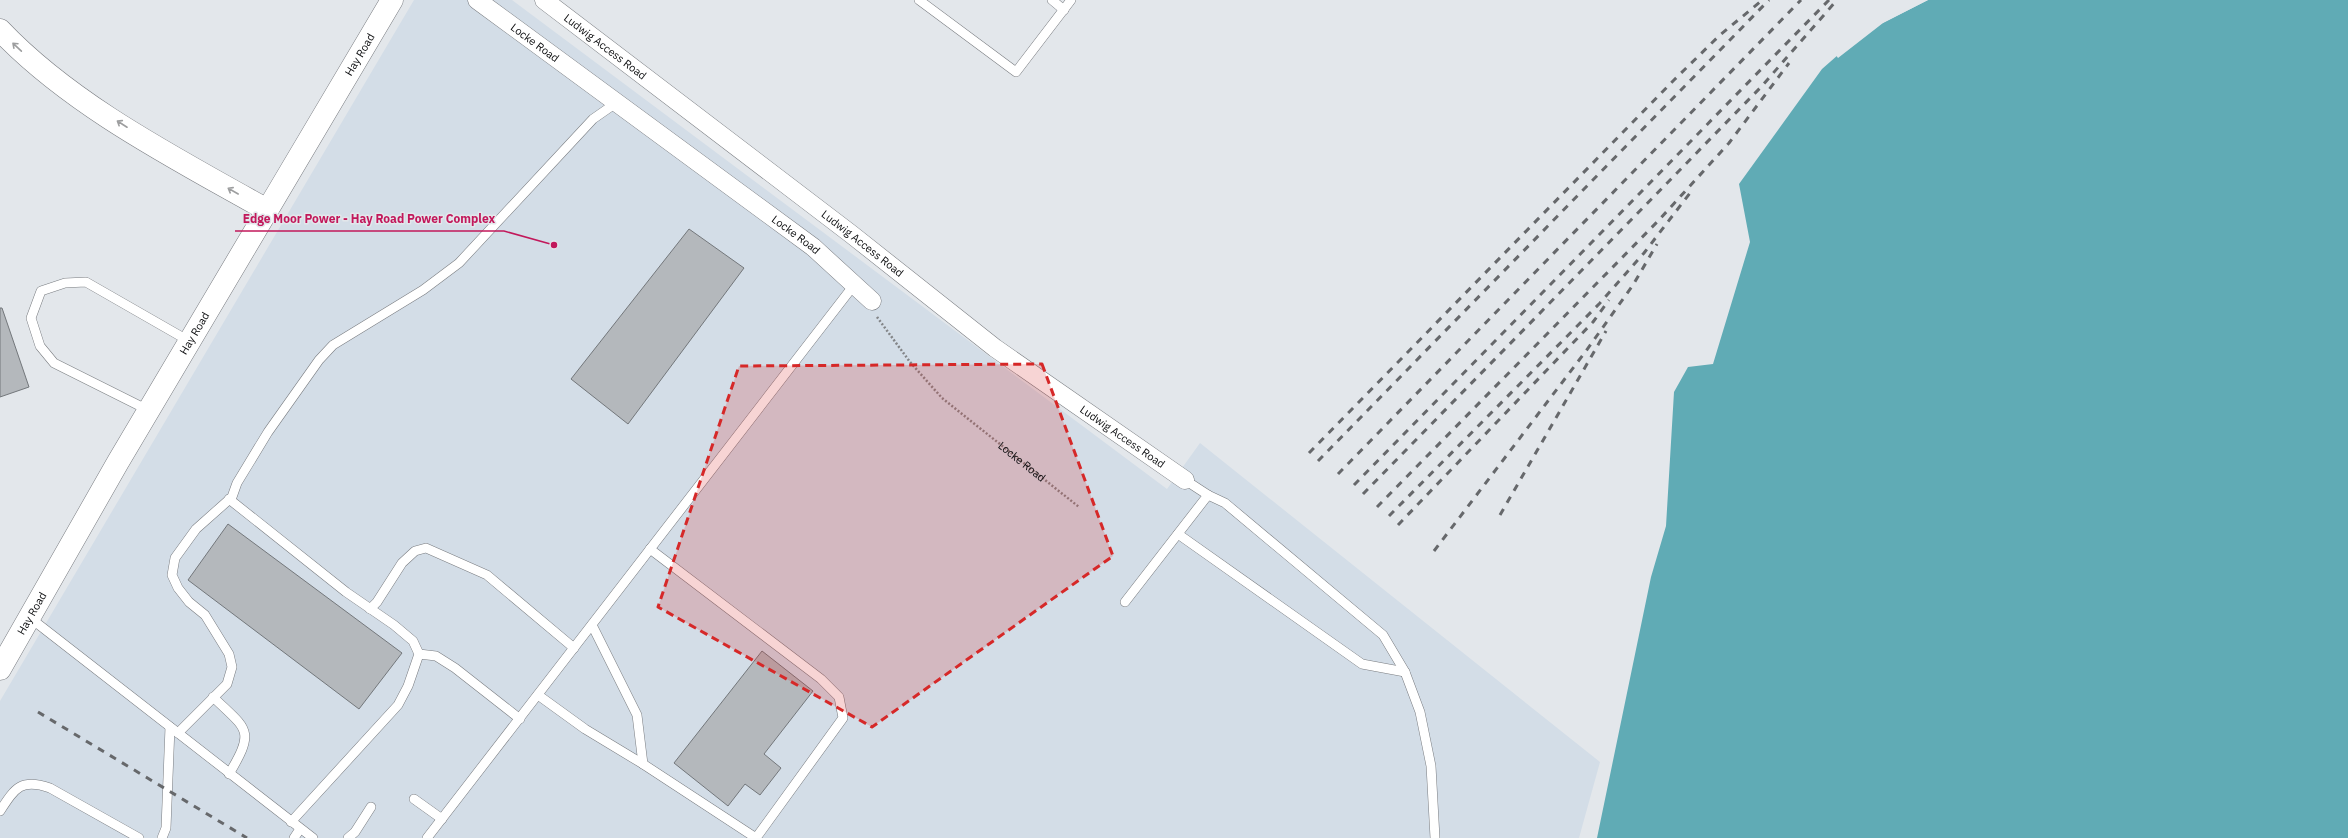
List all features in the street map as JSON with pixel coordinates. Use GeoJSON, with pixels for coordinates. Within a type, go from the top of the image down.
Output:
{"type":"FeatureCollection","features":[{"type":"Feature","properties":{"kind":"main road","name":"Hay Road"},"geometry":{"type":"LineString","coordinates":[[0,669],[148,410],[392,0]]}},
{"type":"Feature","properties":{"kind":"main road"},"geometry":{"type":"LineString","coordinates":[[0,30],[57,82],[158,148],[267,210]]}},
{"type":"Feature","properties":{"kind":"street","name":"Locke Road"},"geometry":{"type":"LineString","coordinates":[[477,0],[813,248],[872,301]]}},
{"type":"Feature","properties":{"kind":"street","name":"Ludwig Access Road"},"geometry":{"type":"LineString","coordinates":[[544,0],[851,234],[995,348],[1185,480]]}},
{"type":"Feature","properties":{"kind":"lane"},"geometry":{"type":"LineString","coordinates":[[919,0],[1016,72],[1071,0]]}},
{"type":"Feature","properties":{"kind":"lane"},"geometry":{"type":"LineString","coordinates":[[1052,0],[1064,10]]}},
{"type":"Feature","properties":{"kind":"lane"},"geometry":{"type":"LineString","coordinates":[[162,838],[166,828],[174,730],[226,684],[232,667],[229,654],[205,615],[189,602],[178,588],[172,575],[175,558],[192,535],[229,499],[268,432],[308,376],[333,345],[424,290],[459,262],[593,119],[616,103]]}},
{"type":"Feature","properties":{"kind":"lane"},"geometry":{"type":"LineString","coordinates":[[148,410],[54,363],[40,346],[31,318],[41,290],[65,283],[86,282],[189,341]]}},
{"type":"Feature","properties":{"kind":"lane"},"geometry":{"type":"LineString","coordinates":[[427,838],[854,285]]}},
{"type":"Feature","properties":{"kind":"lane"},"geometry":{"type":"LineString","coordinates":[[1185,480],[1208,495],[1225,503],[1383,635],[1405,672],[1420,712],[1431,766],[1435,838]]}},
{"type":"Feature","properties":{"kind":"lane"},"geometry":{"type":"LineString","coordinates":[[1125,602],[1208,495]]}},
{"type":"Feature","properties":{"kind":"lane"},"geometry":{"type":"LineString","coordinates":[[229,499],[413,641],[419,654],[408,686],[398,705],[291,822]]}},
{"type":"Feature","properties":{"kind":"lane"},"geometry":{"type":"LineString","coordinates":[[1178,534],[1362,664],[1405,672]]}},
{"type":"Feature","properties":{"kind":"lane"},"geometry":{"type":"LineString","coordinates":[[370,609],[377,602],[402,563],[415,551],[426,548],[487,575],[574,648]]}},
{"type":"Feature","properties":{"kind":"lane"},"geometry":{"type":"LineString","coordinates":[[538,695],[585,729],[643,764],[756,838],[844,718],[839,697],[821,679],[650,550]]}},
{"type":"Feature","properties":{"kind":"lane"},"geometry":{"type":"LineString","coordinates":[[29,617],[313,838]]}},
{"type":"Feature","properties":{"kind":"lane"},"geometry":{"type":"LineString","coordinates":[[592,625],[637,716],[643,764]]}},
{"type":"Feature","properties":{"kind":"lane"},"geometry":{"type":"LineString","coordinates":[[419,654],[436,656],[455,668],[520,719]]}},
{"type":"Feature","properties":{"kind":"lane"},"geometry":{"type":"LineString","coordinates":[[213,697],[244,726],[246,734],[240,755],[229,774]]}},
{"type":"Feature","properties":{"kind":"lane"},"geometry":{"type":"LineString","coordinates":[[0,811],[13,792],[21,785],[37,784],[50,788],[139,838]]}},
{"type":"Feature","properties":{"kind":"lane"},"geometry":{"type":"LineString","coordinates":[[414,799],[442,819]]}},
{"type":"Feature","properties":{"kind":"lane"},"geometry":{"type":"LineString","coordinates":[[348,838],[355,832],[371,807]]}},
{"type":"Feature","properties":{"kind":"lane"},"geometry":{"type":"LineString","coordinates":[[294,838],[300,829]]}},
{"type":"Feature","properties":{"kind":"path","name":"Locke Road"},"geometry":{"type":"LineString","coordinates":[[872,301],[878,320],[910,362],[942,398],[1079,507]]}},
{"type":"Feature","properties":{"kind":"highlighted area"},"geometry":{"type":"Polygon","coordinates":[[[1042,364],[1113,556],[872,727],[658,607],[739,366],[1042,364]]]}},
{"type":"Feature","properties":{"kind":"shaded area"},"geometry":{"type":"Polygon","coordinates":[[[414,0],[512,0],[1167,489],[1200,443],[1600,762],[1579,838],[0,838],[0,701],[414,0]]]}},
{"type":"Feature","properties":{"kind":"water"},"geometry":{"type":"Polygon","coordinates":[[[1928,0],[2348,0],[2348,838],[1597,838],[1651,577],[1666,526],[1674,392],[1688,367],[1713,364],[1750,242],[1739,184],[1822,69],[1863,33],[1928,0]]]}},
{"type":"Feature","properties":{"kind":"pier"},"geometry":{"type":"Polygon","coordinates":[[[1923,0],[1928,0],[1883,23],[1838,58],[1835,54],[1862,31],[1923,0]]]}},
{"type":"Feature","properties":{"kind":"building"},"geometry":{"type":"Polygon","coordinates":[[[689,229],[744,268],[628,424],[571,379],[689,229]]]}},
{"type":"Feature","properties":{"kind":"building"},"geometry":{"type":"Polygon","coordinates":[[[0,308],[2,308],[29,387],[0,397],[0,308]]]}},
{"type":"Feature","properties":{"kind":"building"},"geometry":{"type":"Polygon","coordinates":[[[228,524],[402,653],[359,709],[188,580],[228,524]]]}},
{"type":"Feature","properties":{"kind":"building"},"geometry":{"type":"Polygon","coordinates":[[[762,651],[813,691],[764,754],[781,768],[760,795],[745,784],[728,806],[674,763],[762,651]]]}},
{"type":"Feature","properties":{"kind":"railway"},"geometry":{"type":"LineString","coordinates":[[1318,461],[1769,0]]}},
{"type":"Feature","properties":{"kind":"railway"},"geometry":{"type":"LineString","coordinates":[[1338,474],[1801,0]]}},
{"type":"Feature","properties":{"kind":"railway"},"geometry":{"type":"LineString","coordinates":[[1354,485],[1829,0]]}},
{"type":"Feature","properties":{"kind":"railway"},"geometry":{"type":"LineString","coordinates":[[1363,494],[1761,87],[1837,0]]}},
{"type":"Feature","properties":{"kind":"railway"},"geometry":{"type":"LineString","coordinates":[[1309,453],[1675,79],[1720,35],[1760,2]]}},
{"type":"Feature","properties":{"kind":"railway"},"geometry":{"type":"LineString","coordinates":[[1377,507],[1659,220],[1729,143],[1789,63]]}},
{"type":"Feature","properties":{"kind":"railway"},"geometry":{"type":"LineString","coordinates":[[1389,516],[1600,303],[1644,253],[1690,193]]}},
{"type":"Feature","properties":{"kind":"railway"},"geometry":{"type":"LineString","coordinates":[[1434,551],[1586,351],[1633,285],[1657,244]]}},
{"type":"Feature","properties":{"kind":"railway"},"geometry":{"type":"LineString","coordinates":[[1398,525],[1593,322],[1609,300]]}},
{"type":"Feature","properties":{"kind":"railway"},"geometry":{"type":"LineString","coordinates":[[1500,515],[1606,331]]}},
{"type":"Feature","properties":{"kind":"railway"},"geometry":{"type":"LineString","coordinates":[[38,712],[247,838]]}},
{"type":"Feature","properties":{"kind":"place","name":"Edge Moor Power - Hay Road Power Complex"},"geometry":{"type":"Point","coordinates":[554,245]}}]}
